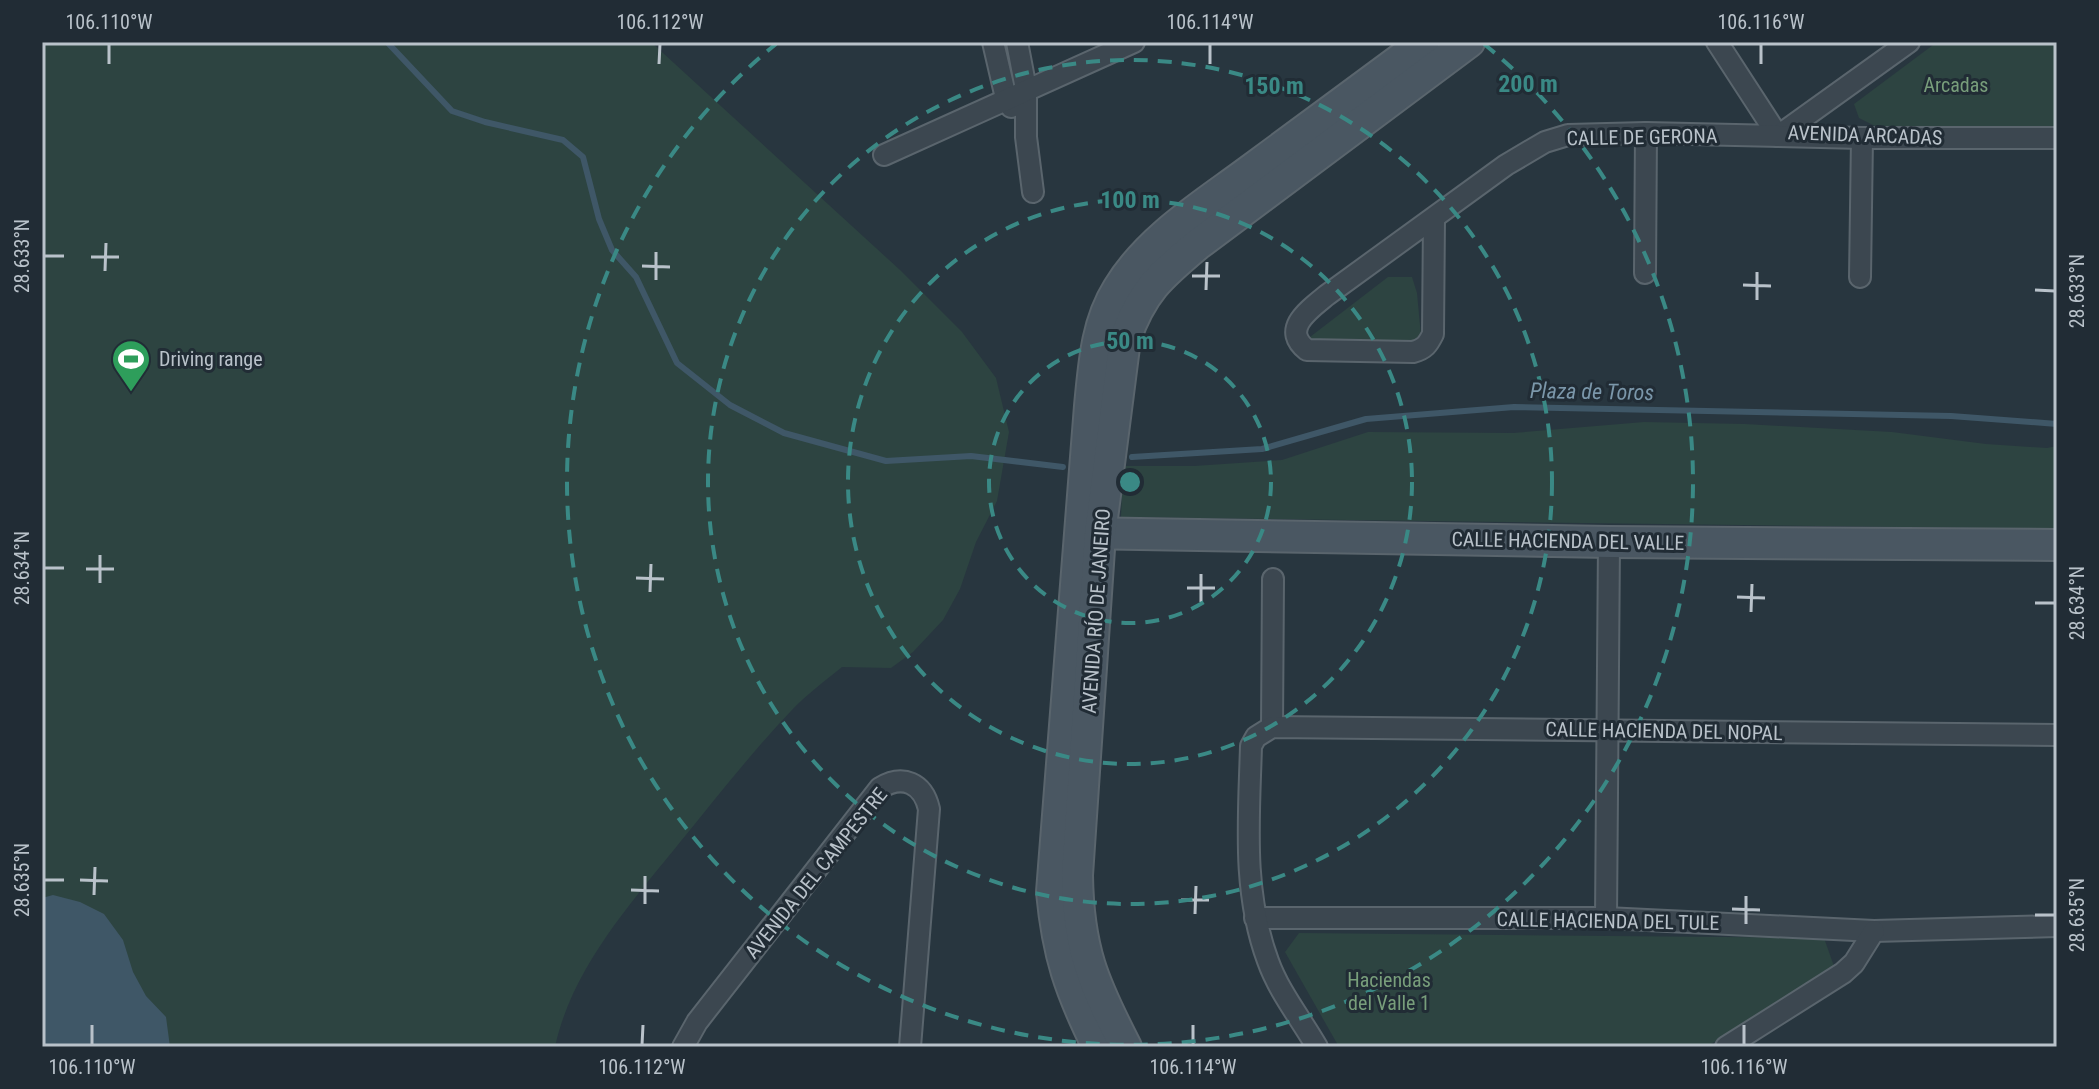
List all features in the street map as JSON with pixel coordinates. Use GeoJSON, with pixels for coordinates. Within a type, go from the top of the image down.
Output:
{"type":"FeatureCollection","features":[{"type":"Feature","properties":{"kind":"main road","name":"AVENIDA RÍO DE JANEIRO"},"geometry":{"type":"LineString","coordinates":[[1126,1047],[1097,992],[1087,964],[1077,906],[1096,347],[1106,311],[1138,260],[1177,225],[1424,42]]}},
{"type":"Feature","properties":{"kind":"main road","name":"AVENIDA RÍO DE JANEIRO"},"geometry":{"type":"LineString","coordinates":[[1098,1047],[1062,964],[1052,892],[1090,534],[1125,339],[1133,315],[1156,280],[1197,245],[1469,42]]}},
{"type":"Feature","properties":{"kind":"main road","name":"CALLE HACIENDA DEL VALLE"},"geometry":{"type":"LineString","coordinates":[[1090,534],[2057,545]]}},
{"type":"Feature","properties":{"kind":"street"},"geometry":{"type":"LineString","coordinates":[[993,42],[1006,98],[1026,137]]}},
{"type":"Feature","properties":{"kind":"street"},"geometry":{"type":"LineString","coordinates":[[1017,42],[1026,89],[1026,137],[1033,192]]}},
{"type":"Feature","properties":{"kind":"street"},"geometry":{"type":"LineString","coordinates":[[884,155],[1134,42]]}},
{"type":"Feature","properties":{"kind":"street"},"geometry":{"type":"LineString","coordinates":[[1717,42],[1778,136]]}},
{"type":"Feature","properties":{"kind":"street","name":"AVENIDA ARCADAS"},"geometry":{"type":"LineString","coordinates":[[1778,136],[1909,42]]}},
{"type":"Feature","properties":{"kind":"street"},"geometry":{"type":"LineString","coordinates":[[1645,273],[1646,133]]}},
{"type":"Feature","properties":{"kind":"street","name":"CALLE DE GERONA"},"geometry":{"type":"LineString","coordinates":[[1434,218],[1433,334],[1428,344],[1413,352],[1307,350],[1301,345],[1297,340],[1298,323],[1304,315],[1434,218],[1506,165],[1545,142],[1568,135],[1778,136]]}},
{"type":"Feature","properties":{"kind":"street","name":"AVENIDA ARCADAS"},"geometry":{"type":"LineString","coordinates":[[1778,136],[2057,138]]}},
{"type":"Feature","properties":{"kind":"street"},"geometry":{"type":"LineString","coordinates":[[1860,277],[1862,138]]}},
{"type":"Feature","properties":{"kind":"street"},"geometry":{"type":"LineString","coordinates":[[1606,918],[1609,542]]}},
{"type":"Feature","properties":{"kind":"street"},"geometry":{"type":"LineString","coordinates":[[1273,579],[1272,727],[1256,737],[1251,746],[1249,878],[1255,918],[1268,963],[1317,1047]]}},
{"type":"Feature","properties":{"kind":"street","name":"CALLE HACIENDA DEL NOPAL"},"geometry":{"type":"LineString","coordinates":[[1272,727],[2057,735]]}},
{"type":"Feature","properties":{"kind":"street","name":"AVENIDA DEL CAMPESTRE"},"geometry":{"type":"LineString","coordinates":[[683,1047],[697,1022],[880,788],[902,781],[916,786],[926,796],[929,809],[910,1047]]}},
{"type":"Feature","properties":{"kind":"street","name":"CALLE HACIENDA DEL TULE"},"geometry":{"type":"LineString","coordinates":[[1255,918],[1606,918],[1874,931],[2057,926]]}},
{"type":"Feature","properties":{"kind":"street"},"geometry":{"type":"LineString","coordinates":[[1726,1047],[1758,1039],[1843,973],[1854,963],[1874,931]]}},
{"type":"Feature","properties":{"kind":"green space"},"geometry":{"type":"Polygon","coordinates":[[[42,42],[651,42],[900,270],[962,332],[996,378],[1009,432],[997,501],[976,542],[960,589],[943,620],[913,652],[891,668],[842,667],[803,699],[777,727],[643,888],[606,938],[575,990],[555,1047],[42,1047],[42,42]]]}},
{"type":"Feature","properties":{"kind":"green space","name":"Arcadas"},"geometry":{"type":"Polygon","coordinates":[[[1937,42],[2057,42],[2057,128],[1879,128],[1859,118],[1854,104],[1937,42]]]}},
{"type":"Feature","properties":{"kind":"green space"},"geometry":{"type":"Polygon","coordinates":[[[1388,277],[1412,277],[1417,293],[1421,336],[1403,355],[1315,350],[1310,337],[1388,277]]]}},
{"type":"Feature","properties":{"kind":"green space"},"geometry":{"type":"Polygon","coordinates":[[[1644,422],[1892,432],[1986,444],[2057,446],[2057,529],[1121,517],[1123,466],[1194,466],[1282,460],[1368,432],[1513,433],[1644,422]]]}},
{"type":"Feature","properties":{"kind":"green space","name":"Haciendas del Valle 1"},"geometry":{"type":"Polygon","coordinates":[[[1299,933],[1824,938],[1835,969],[1706,1047],[1339,1047],[1285,952],[1299,933]]]}},
{"type":"Feature","properties":{"kind":"water"},"geometry":{"type":"Polygon","coordinates":[[[53,895],[80,902],[104,914],[123,940],[133,972],[146,996],[166,1017],[170,1047],[42,1047],[42,898],[53,895]]]}},
{"type":"Feature","properties":{"kind":"waterway","name":"Plaza de Toros"},"geometry":{"type":"LineString","coordinates":[[387,42],[452,111],[563,140],[583,157],[599,219],[612,250],[636,277],[677,363],[730,405],[784,433],[886,461],[971,456],[1063,467]]}},
{"type":"Feature","properties":{"kind":"waterway","name":"Plaza de Toros"},"geometry":{"type":"LineString","coordinates":[[1132,457],[1262,449],[1366,419],[1514,407],[1951,416],[2057,424]]}},
{"type":"Feature","properties":{"kind":"place","name":"Driving range"},"geometry":{"type":"Point","coordinates":[131,393]}}]}
